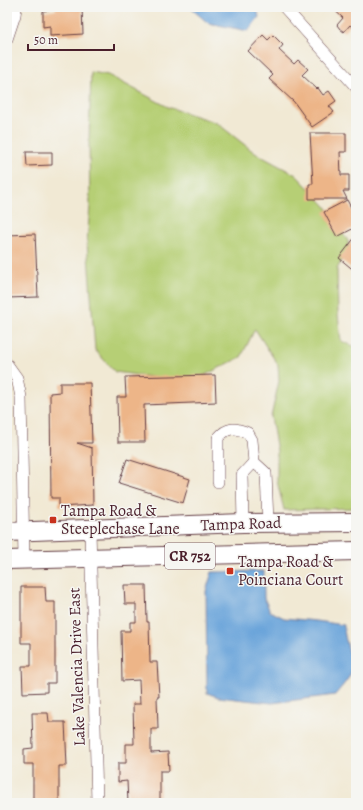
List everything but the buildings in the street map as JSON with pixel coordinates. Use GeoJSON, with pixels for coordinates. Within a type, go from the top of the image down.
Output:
{"type":"FeatureCollection","features":[{"type":"Feature","properties":{"kind":"main road","name":"Tampa Road"},"geometry":{"type":"LineString","coordinates":[[15,532],[244,523],[356,522]]}},
{"type":"Feature","properties":{"kind":"main road","name":"Tampa Road"},"geometry":{"type":"LineString","coordinates":[[16,560],[356,551]]}},
{"type":"Feature","properties":{"kind":"street"},"geometry":{"type":"LineString","coordinates":[[7,39],[15,15],[16,7]]}},
{"type":"Feature","properties":{"kind":"street"},"geometry":{"type":"LineString","coordinates":[[284,7],[356,87]]}},
{"type":"Feature","properties":{"kind":"street"},"geometry":{"type":"LineString","coordinates":[[7,364],[18,378],[21,397],[15,532],[16,560]]}},
{"type":"Feature","properties":{"kind":"street"},"geometry":{"type":"LineString","coordinates":[[218,482],[218,438],[224,431],[233,428],[240,429],[248,433],[252,440],[254,462],[266,473],[268,523]]}},
{"type":"Feature","properties":{"kind":"street"},"geometry":{"type":"LineString","coordinates":[[244,523],[242,475],[254,462]]}},
{"type":"Feature","properties":{"kind":"street","name":"Lake Valencia Drive East"},"geometry":{"type":"LineString","coordinates":[[90,530],[89,559],[97,803]]}},
{"type":"Feature","properties":{"kind":"green space"},"geometry":{"type":"Polygon","coordinates":[[[91,72],[108,75],[168,107],[217,123],[255,153],[296,175],[325,205],[348,241],[348,249],[337,269],[338,314],[341,341],[356,347],[356,508],[284,510],[277,481],[277,451],[271,417],[279,381],[278,365],[255,329],[241,357],[195,380],[152,377],[115,372],[95,350],[87,242],[90,206],[89,142],[91,72]]]}},
{"type":"Feature","properties":{"kind":"water"},"geometry":{"type":"Polygon","coordinates":[[[193,7],[257,7],[259,17],[248,31],[208,23],[193,10],[193,7]]]}},
{"type":"Feature","properties":{"kind":"water"},"geometry":{"type":"Polygon","coordinates":[[[264,571],[264,598],[270,611],[284,618],[344,625],[351,671],[347,680],[335,695],[272,703],[218,697],[207,693],[206,591],[212,572],[264,571]]]}},
{"type":"Feature","properties":{"kind":"place","name":"Tampa Road & Steeplechase Lane"},"geometry":{"type":"Point","coordinates":[53,520]}},
{"type":"Feature","properties":{"kind":"place","name":"Tampa Road & Poinciana Court"},"geometry":{"type":"Point","coordinates":[230,571]}}]}
